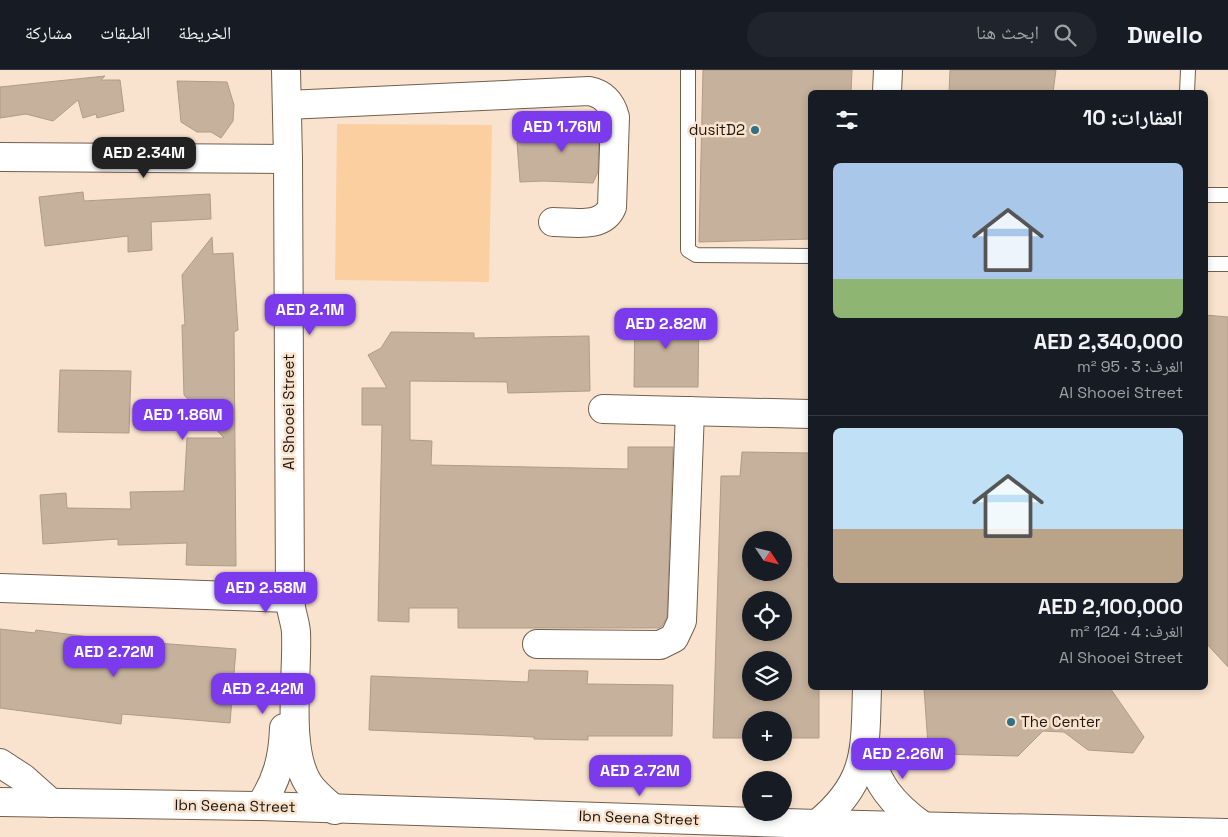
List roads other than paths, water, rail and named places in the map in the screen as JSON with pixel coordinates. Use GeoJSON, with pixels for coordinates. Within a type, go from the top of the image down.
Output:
{"type":"FeatureCollection","features":[{"type":"Feature","properties":{"kind":"street","name":"Al Shooei Street"},"geometry":{"type":"LineString","coordinates":[[260,806],[277,776],[282,760],[286,631],[290,601],[286,70]]}},
{"type":"Feature","properties":{"kind":"street"},"geometry":{"type":"LineString","coordinates":[[887,90],[888,70]]}},
{"type":"Feature","properties":{"kind":"street"},"geometry":{"type":"LineString","coordinates":[[286,105],[589,91],[598,93],[612,107],[615,117],[612,207],[610,213],[597,222],[553,222]]}},
{"type":"Feature","properties":{"kind":"street"},"geometry":{"type":"LineString","coordinates":[[0,157],[288,159]]}},
{"type":"Feature","properties":{"kind":"street"},"geometry":{"type":"LineString","coordinates":[[603,409],[808,414]]}},
{"type":"Feature","properties":{"kind":"street"},"geometry":{"type":"LineString","coordinates":[[537,644],[660,645],[674,638],[682,621],[690,411]]}},
{"type":"Feature","properties":{"kind":"street"},"geometry":{"type":"LineString","coordinates":[[0,588],[290,601]]}},
{"type":"Feature","properties":{"kind":"street","name":"Al Shooei Street"},"geometry":{"type":"LineString","coordinates":[[290,601],[296,631],[296,744],[300,764],[308,782],[320,797],[335,810]]}},
{"type":"Feature","properties":{"kind":"street"},"geometry":{"type":"LineString","coordinates":[[817,824],[835,809],[850,790],[860,769],[866,746],[867,690]]}},
{"type":"Feature","properties":{"kind":"street"},"geometry":{"type":"LineString","coordinates":[[866,746],[873,770],[886,792],[902,811],[923,826]]}},
{"type":"Feature","properties":{"kind":"street"},"geometry":{"type":"LineString","coordinates":[[0,764],[23,778],[51,803]]}},
{"type":"Feature","properties":{"kind":"street","name":"Ibn Seena Street"},"geometry":{"type":"LineString","coordinates":[[0,802],[260,806],[335,810],[817,824],[1228,833]]}},
{"type":"Feature","properties":{"kind":"lane"},"geometry":{"type":"LineString","coordinates":[[688,70],[688,250],[696,254],[808,256]]}},
{"type":"Feature","properties":{"kind":"lane"},"geometry":{"type":"LineString","coordinates":[[1187,90],[1188,70]]}},
{"type":"Feature","properties":{"kind":"lane"},"geometry":{"type":"LineString","coordinates":[[1208,195],[1228,195]]}},
{"type":"Feature","properties":{"kind":"lane"},"geometry":{"type":"LineString","coordinates":[[1208,264],[1228,264]]}},
{"type":"Feature","properties":{"kind":"place","name":"dusitD2"},"geometry":{"type":"Point","coordinates":[755,130]}},
{"type":"Feature","properties":{"kind":"place","name":"The Center"},"geometry":{"type":"Point","coordinates":[1011,722]}}]}
